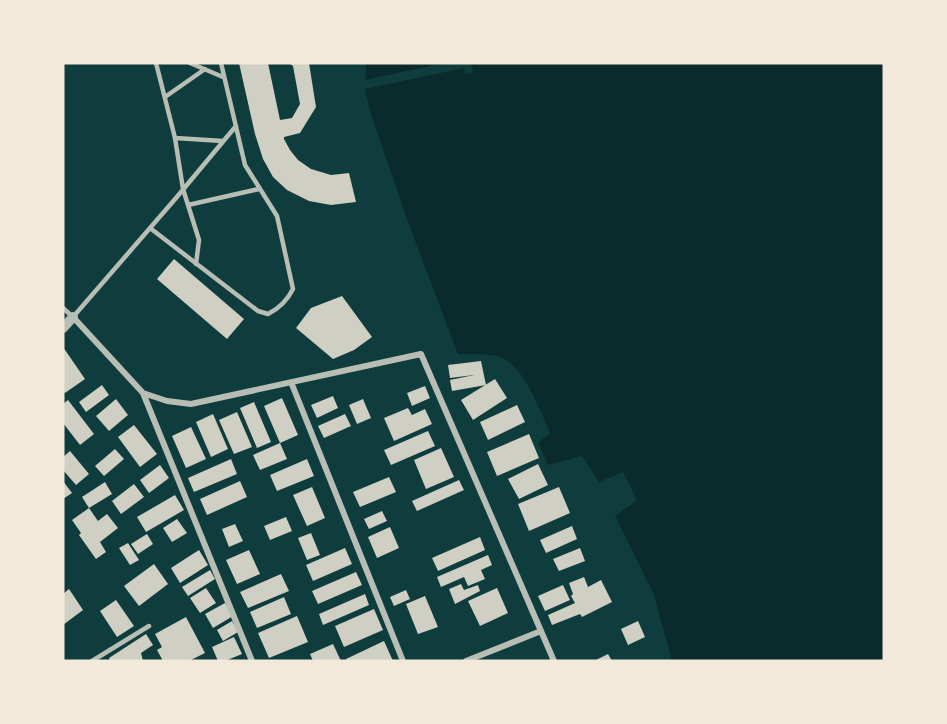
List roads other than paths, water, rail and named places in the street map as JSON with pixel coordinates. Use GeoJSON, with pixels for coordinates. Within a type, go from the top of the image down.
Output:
{"type":"FeatureCollection","features":[{"type":"Feature","properties":{"kind":"street"},"geometry":{"type":"LineString","coordinates":[[63,328],[73,317],[143,393],[252,661]]}},
{"type":"Feature","properties":{"kind":"street"},"geometry":{"type":"LineString","coordinates":[[143,393],[191,404],[422,354],[554,661]]}},
{"type":"Feature","properties":{"kind":"street"},"geometry":{"type":"LineString","coordinates":[[291,382],[403,661]]}},
{"type":"Feature","properties":{"kind":"street"},"geometry":{"type":"LineString","coordinates":[[466,661],[541,631]]}},
{"type":"Feature","properties":{"kind":"lane"},"geometry":{"type":"LineString","coordinates":[[156,63],[175,138],[183,189],[200,240],[196,264]]}},
{"type":"Feature","properties":{"kind":"lane"},"geometry":{"type":"LineString","coordinates":[[190,63],[223,77]]}},
{"type":"Feature","properties":{"kind":"lane"},"geometry":{"type":"LineString","coordinates":[[150,228],[258,311],[268,314],[278,309],[289,298],[293,289],[277,216],[245,165],[221,63]]}},
{"type":"Feature","properties":{"kind":"lane"},"geometry":{"type":"LineString","coordinates":[[165,97],[205,69]]}},
{"type":"Feature","properties":{"kind":"lane"},"geometry":{"type":"LineString","coordinates":[[63,308],[73,317],[236,126]]}},
{"type":"Feature","properties":{"kind":"lane"},"geometry":{"type":"LineString","coordinates":[[175,138],[223,141]]}},
{"type":"Feature","properties":{"kind":"lane"},"geometry":{"type":"LineString","coordinates":[[188,205],[259,189]]}},
{"type":"Feature","properties":{"kind":"lane"},"geometry":{"type":"LineString","coordinates":[[92,661],[148,626]]}},
{"type":"Feature","properties":{"kind":"water"},"geometry":{"type":"Polygon","coordinates":[[[366,63],[884,63],[884,661],[672,661],[654,595],[615,516],[637,500],[623,472],[599,482],[582,456],[548,465],[538,443],[550,433],[531,390],[517,369],[500,357],[458,354],[408,222],[370,111],[365,89],[366,63]]]}}]}
